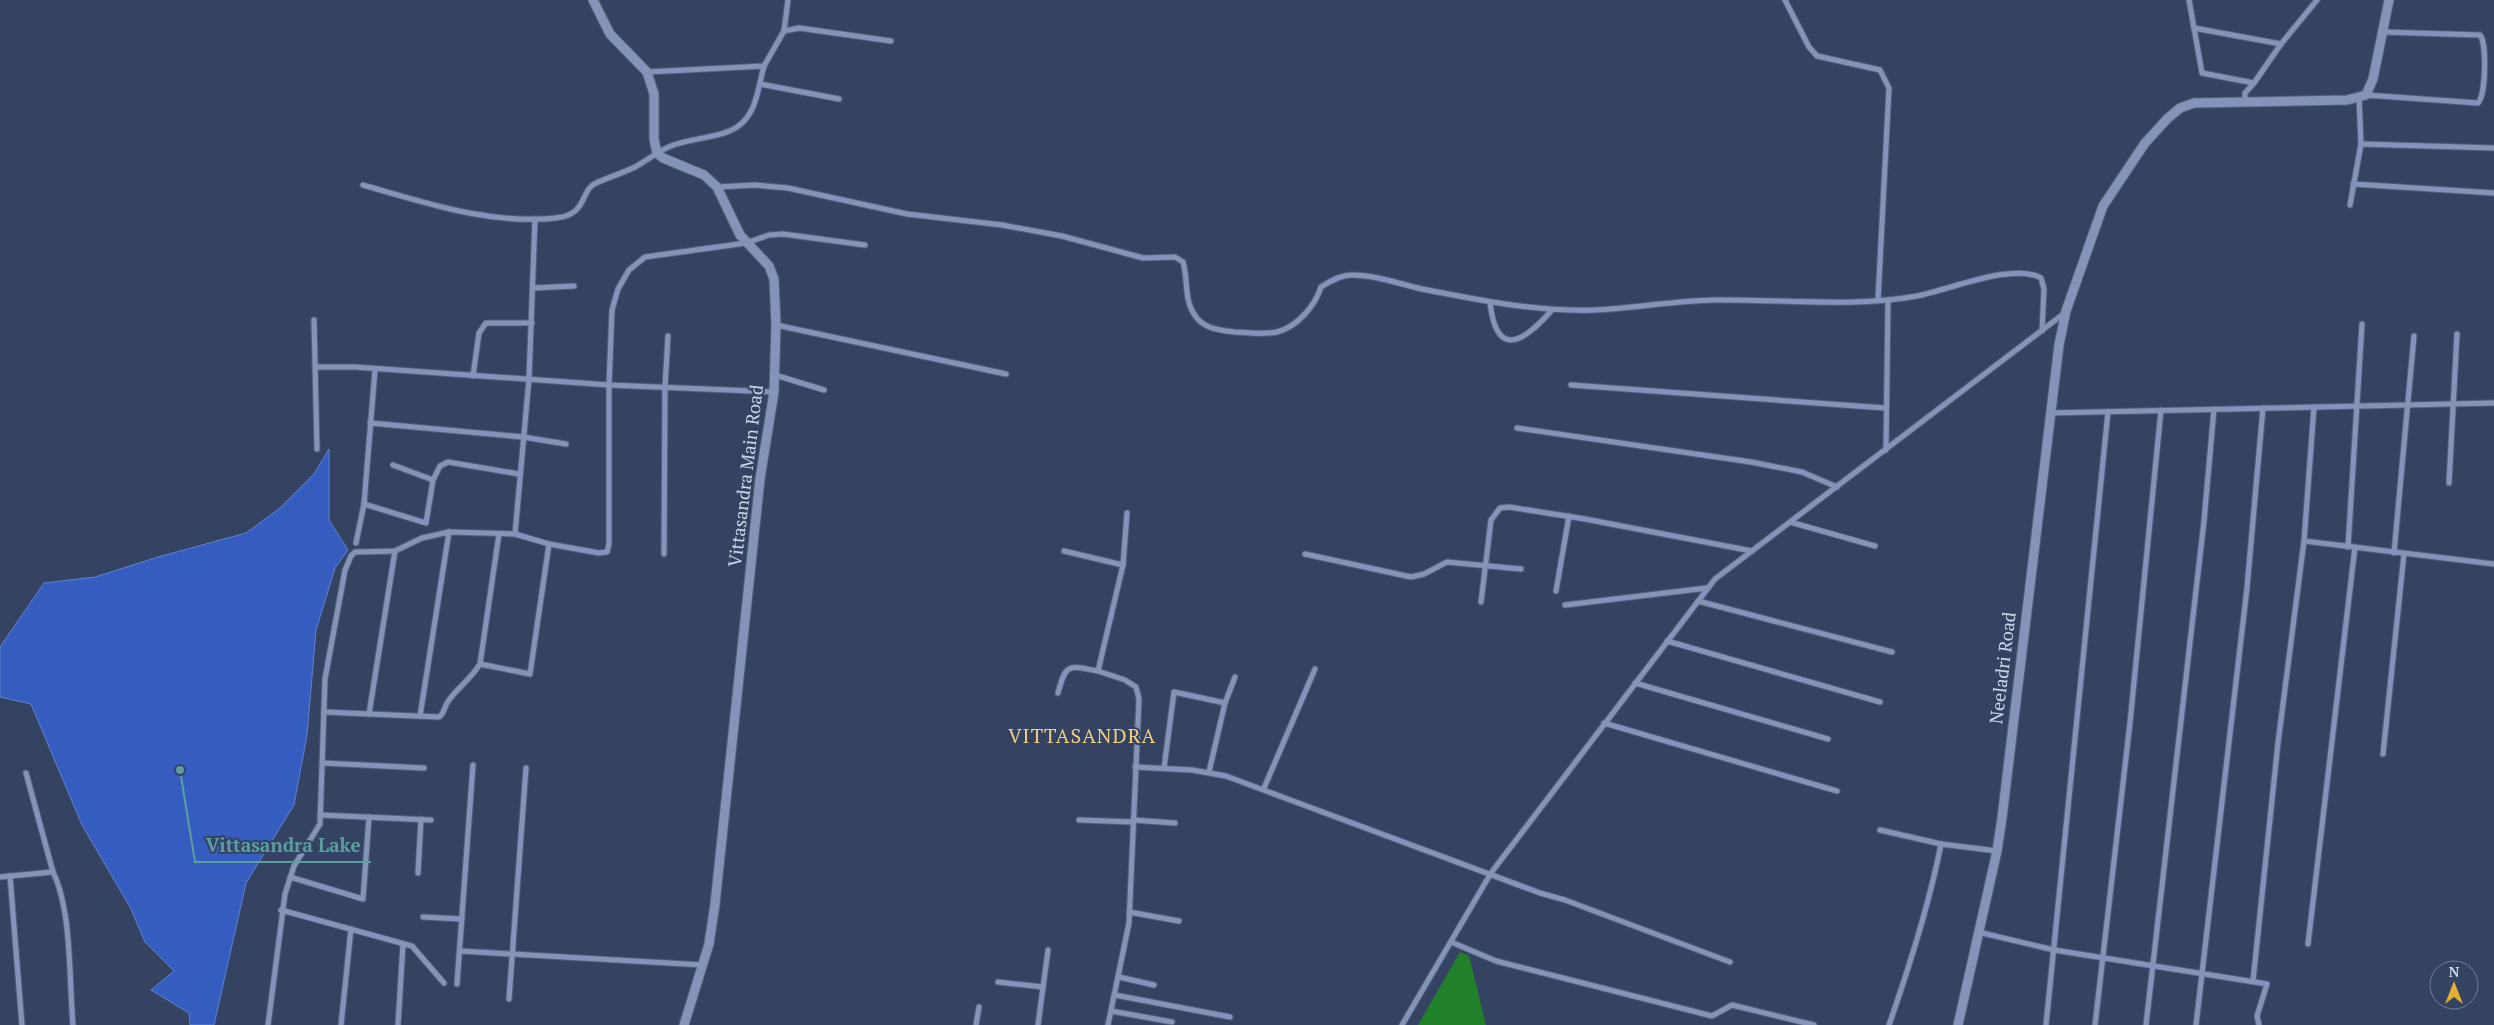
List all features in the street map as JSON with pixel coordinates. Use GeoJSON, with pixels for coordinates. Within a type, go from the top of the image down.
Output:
{"type":"FeatureCollection","features":[{"type":"Feature","properties":{"kind":"street"},"geometry":{"type":"LineString","coordinates":[[593,0],[610,34],[647,72],[654,94],[654,139],[657,153]]}},
{"type":"Feature","properties":{"kind":"street"},"geometry":{"type":"LineString","coordinates":[[363,185],[445,208],[506,220],[570,215],[580,207],[594,183],[636,167],[657,153],[687,141],[737,128],[749,116],[764,66],[784,31],[788,0]]}},
{"type":"Feature","properties":{"kind":"street"},"geometry":{"type":"LineString","coordinates":[[1785,0],[1809,47],[1818,56],[1880,70],[1889,88],[1878,300]]}},
{"type":"Feature","properties":{"kind":"street"},"geometry":{"type":"LineString","coordinates":[[2189,0],[2202,73],[2254,83]]}},
{"type":"Feature","properties":{"kind":"street"},"geometry":{"type":"LineString","coordinates":[[2245,102],[2245,93],[2317,0]]}},
{"type":"Feature","properties":{"kind":"street"},"geometry":{"type":"LineString","coordinates":[[2350,205],[2361,144],[2362,96],[2373,79],[2389,0]]}},
{"type":"Feature","properties":{"kind":"street"},"geometry":{"type":"LineString","coordinates":[[784,31],[799,28],[891,41]]}},
{"type":"Feature","properties":{"kind":"street"},"geometry":{"type":"LineString","coordinates":[[2194,28],[2282,44]]}},
{"type":"Feature","properties":{"kind":"street"},"geometry":{"type":"LineString","coordinates":[[2362,96],[2478,103],[2483,94],[2484,45],[2480,36],[2383,32]]}},
{"type":"Feature","properties":{"kind":"street"},"geometry":{"type":"LineString","coordinates":[[647,72],[764,66]]}},
{"type":"Feature","properties":{"kind":"street"},"geometry":{"type":"LineString","coordinates":[[760,84],[839,99]]}},
{"type":"Feature","properties":{"kind":"street","name":"Neeladri Road"},"geometry":{"type":"LineString","coordinates":[[1958,1025],[1997,851],[2049,413],[2059,345],[2066,311],[2103,206],[2159,126],[2180,108],[2194,104],[2347,100],[2362,96]]}},
{"type":"Feature","properties":{"kind":"street"},"geometry":{"type":"LineString","coordinates":[[2361,144],[2494,148]]}},
{"type":"Feature","properties":{"kind":"street","name":"Vittasandra Main Road"},"geometry":{"type":"LineString","coordinates":[[657,153],[663,158],[704,175],[717,187],[746,243],[764,260],[773,273],[776,325],[774,392],[760,479],[712,929],[684,1025]]}},
{"type":"Feature","properties":{"kind":"street"},"geometry":{"type":"LineString","coordinates":[[2354,184],[2494,193]]}},
{"type":"Feature","properties":{"kind":"street"},"geometry":{"type":"LineString","coordinates":[[717,187],[755,185],[788,188],[907,214],[1002,225],[1062,236],[1143,258],[1175,257],[1183,262],[1186,271],[1188,299],[1194,314],[1214,330],[1261,333],[1278,332],[1307,311],[1317,300],[1321,287],[1332,280],[1349,275],[1370,276],[1490,302],[1551,311],[1595,310],[1713,300],[1888,300],[1918,296],[1986,277],[2027,272],[2041,278],[2044,289],[2042,331]]}},
{"type":"Feature","properties":{"kind":"street"},"geometry":{"type":"LineString","coordinates":[[515,534],[529,380],[535,219]]}},
{"type":"Feature","properties":{"kind":"street"},"geometry":{"type":"LineString","coordinates":[[268,1025],[281,910],[290,877],[316,832],[320,815],[326,668],[345,570],[351,556],[355,552],[395,551],[422,538],[449,532],[515,534],[549,544],[599,553],[607,552],[612,310],[618,289],[629,270],[645,257],[746,243],[769,235],[783,234],[865,245]]}},
{"type":"Feature","properties":{"kind":"street"},"geometry":{"type":"LineString","coordinates":[[533,288],[574,286]]}},
{"type":"Feature","properties":{"kind":"street"},"geometry":{"type":"LineString","coordinates":[[1886,450],[1885,408],[1888,300]]}},
{"type":"Feature","properties":{"kind":"street"},"geometry":{"type":"LineString","coordinates":[[1490,302],[1495,329],[1501,337],[1508,340],[1518,340],[1551,311]]}},
{"type":"Feature","properties":{"kind":"street"},"geometry":{"type":"LineString","coordinates":[[1402,1025],[1491,873],[1715,579],[2066,311]]}},
{"type":"Feature","properties":{"kind":"street"},"geometry":{"type":"LineString","coordinates":[[314,320],[317,449]]}},
{"type":"Feature","properties":{"kind":"street"},"geometry":{"type":"LineString","coordinates":[[473,376],[480,333],[486,323],[532,323]]}},
{"type":"Feature","properties":{"kind":"street"},"geometry":{"type":"LineString","coordinates":[[2348,547],[2362,324]]}},
{"type":"Feature","properties":{"kind":"street"},"geometry":{"type":"LineString","coordinates":[[776,325],[1006,374]]}},
{"type":"Feature","properties":{"kind":"street"},"geometry":{"type":"LineString","coordinates":[[2449,483],[2457,334]]}},
{"type":"Feature","properties":{"kind":"street"},"geometry":{"type":"LineString","coordinates":[[664,554],[665,387],[668,336]]}},
{"type":"Feature","properties":{"kind":"street"},"geometry":{"type":"LineString","coordinates":[[2394,553],[2414,336]]}},
{"type":"Feature","properties":{"kind":"street"},"geometry":{"type":"LineString","coordinates":[[316,367],[609,385],[774,392]]}},
{"type":"Feature","properties":{"kind":"street"},"geometry":{"type":"LineString","coordinates":[[356,543],[364,504],[375,370]]}},
{"type":"Feature","properties":{"kind":"street"},"geometry":{"type":"LineString","coordinates":[[775,376],[824,390]]}},
{"type":"Feature","properties":{"kind":"street"},"geometry":{"type":"LineString","coordinates":[[1571,385],[1885,408]]}},
{"type":"Feature","properties":{"kind":"street"},"geometry":{"type":"LineString","coordinates":[[2049,413],[2408,403],[2494,403]]}},
{"type":"Feature","properties":{"kind":"street"},"geometry":{"type":"LineString","coordinates":[[2253,981],[2278,743],[2304,541],[2314,407]]}},
{"type":"Feature","properties":{"kind":"street"},"geometry":{"type":"LineString","coordinates":[[2196,1025],[2247,588],[2263,408]]}},
{"type":"Feature","properties":{"kind":"street"},"geometry":{"type":"LineString","coordinates":[[2146,1025],[2204,521],[2214,409]]}},
{"type":"Feature","properties":{"kind":"street"},"geometry":{"type":"LineString","coordinates":[[2095,1025],[2161,410]]}},
{"type":"Feature","properties":{"kind":"street"},"geometry":{"type":"LineString","coordinates":[[2046,1025],[2108,412]]}},
{"type":"Feature","properties":{"kind":"street"},"geometry":{"type":"LineString","coordinates":[[370,424],[523,437],[566,444]]}},
{"type":"Feature","properties":{"kind":"street"},"geometry":{"type":"LineString","coordinates":[[1516,428],[1751,462],[1802,472],[1836,487]]}},
{"type":"Feature","properties":{"kind":"street"},"geometry":{"type":"LineString","coordinates":[[364,504],[426,523],[433,480],[440,466],[448,462],[519,474]]}},
{"type":"Feature","properties":{"kind":"street"},"geometry":{"type":"LineString","coordinates":[[393,465],[433,480]]}},
{"type":"Feature","properties":{"kind":"street"},"geometry":{"type":"LineString","coordinates":[[1481,602],[1492,520],[1500,508],[1509,507],[1570,516],[1752,551]]}},
{"type":"Feature","properties":{"kind":"street"},"geometry":{"type":"LineString","coordinates":[[1098,671],[1123,565],[1127,513]]}},
{"type":"Feature","properties":{"kind":"street"},"geometry":{"type":"LineString","coordinates":[[1556,591],[1570,516]]}},
{"type":"Feature","properties":{"kind":"street"},"geometry":{"type":"LineString","coordinates":[[1790,522],[1874,546]]}},
{"type":"Feature","properties":{"kind":"street"},"geometry":{"type":"LineString","coordinates":[[420,716],[449,532]]}},
{"type":"Feature","properties":{"kind":"street"},"geometry":{"type":"LineString","coordinates":[[324,712],[439,717],[442,715],[449,699],[472,677],[480,664],[499,534]]}},
{"type":"Feature","properties":{"kind":"street"},"geometry":{"type":"LineString","coordinates":[[2304,541],[2494,564]]}},
{"type":"Feature","properties":{"kind":"street"},"geometry":{"type":"LineString","coordinates":[[480,664],[530,674],[549,544]]}},
{"type":"Feature","properties":{"kind":"street"},"geometry":{"type":"LineString","coordinates":[[2308,944],[2355,548]]}},
{"type":"Feature","properties":{"kind":"street"},"geometry":{"type":"LineString","coordinates":[[369,714],[395,551]]}},
{"type":"Feature","properties":{"kind":"street"},"geometry":{"type":"LineString","coordinates":[[1064,551],[1123,565]]}},
{"type":"Feature","properties":{"kind":"street"},"geometry":{"type":"LineString","coordinates":[[1305,554],[1411,577],[1424,574],[1447,562],[1521,569]]}},
{"type":"Feature","properties":{"kind":"street"},"geometry":{"type":"LineString","coordinates":[[2383,754],[2404,554]]}},
{"type":"Feature","properties":{"kind":"street"},"geometry":{"type":"LineString","coordinates":[[1564,605],[1708,588]]}},
{"type":"Feature","properties":{"kind":"street"},"geometry":{"type":"LineString","coordinates":[[1698,601],[1892,652]]}},
{"type":"Feature","properties":{"kind":"street"},"geometry":{"type":"LineString","coordinates":[[1667,641],[1880,702]]}},
{"type":"Feature","properties":{"kind":"street"},"geometry":{"type":"LineString","coordinates":[[1058,693],[1062,675],[1068,668],[1073,666],[1098,671],[1131,682],[1138,691],[1129,912],[1126,944],[1108,1025]]}},
{"type":"Feature","properties":{"kind":"street"},"geometry":{"type":"LineString","coordinates":[[1264,788],[1315,669]]}},
{"type":"Feature","properties":{"kind":"street"},"geometry":{"type":"LineString","coordinates":[[1209,772],[1225,703],[1235,677]]}},
{"type":"Feature","properties":{"kind":"street"},"geometry":{"type":"LineString","coordinates":[[1635,683],[1828,738]]}},
{"type":"Feature","properties":{"kind":"street"},"geometry":{"type":"LineString","coordinates":[[1164,768],[1174,692],[1225,703]]}},
{"type":"Feature","properties":{"kind":"street"},"geometry":{"type":"LineString","coordinates":[[1604,723],[1837,791]]}},
{"type":"Feature","properties":{"kind":"street"},"geometry":{"type":"LineString","coordinates":[[322,763],[424,768]]}},
{"type":"Feature","properties":{"kind":"street"},"geometry":{"type":"LineString","coordinates":[[457,984],[474,765]]}},
{"type":"Feature","properties":{"kind":"street"},"geometry":{"type":"LineString","coordinates":[[1135,767],[1209,772],[1264,788],[1540,893],[1564,900],[1730,962]]}},
{"type":"Feature","properties":{"kind":"street"},"geometry":{"type":"LineString","coordinates":[[509,999],[526,768]]}},
{"type":"Feature","properties":{"kind":"street"},"geometry":{"type":"LineString","coordinates":[[26,773],[53,872],[60,886],[65,921],[73,1025]]}},
{"type":"Feature","properties":{"kind":"street"},"geometry":{"type":"LineString","coordinates":[[320,815],[431,820]]}},
{"type":"Feature","properties":{"kind":"street"},"geometry":{"type":"LineString","coordinates":[[290,877],[363,899],[370,817]]}},
{"type":"Feature","properties":{"kind":"street"},"geometry":{"type":"LineString","coordinates":[[418,873],[420,819]]}},
{"type":"Feature","properties":{"kind":"street"},"geometry":{"type":"LineString","coordinates":[[1078,820],[1176,823]]}},
{"type":"Feature","properties":{"kind":"street"},"geometry":{"type":"LineString","coordinates":[[1880,830],[1941,844],[1997,851]]}},
{"type":"Feature","properties":{"kind":"street"},"geometry":{"type":"LineString","coordinates":[[1889,1025],[1918,941],[1922,916],[1930,895],[1941,844]]}},
{"type":"Feature","properties":{"kind":"street"},"geometry":{"type":"LineString","coordinates":[[0,877],[53,872]]}},
{"type":"Feature","properties":{"kind":"street"},"geometry":{"type":"LineString","coordinates":[[10,876],[22,1025]]}},
{"type":"Feature","properties":{"kind":"street"},"geometry":{"type":"LineString","coordinates":[[281,910],[412,946],[444,983]]}},
{"type":"Feature","properties":{"kind":"street"},"geometry":{"type":"LineString","coordinates":[[1129,912],[1179,921]]}},
{"type":"Feature","properties":{"kind":"street"},"geometry":{"type":"LineString","coordinates":[[423,917],[462,919]]}},
{"type":"Feature","properties":{"kind":"street"},"geometry":{"type":"LineString","coordinates":[[341,1025],[351,929]]}},
{"type":"Feature","properties":{"kind":"street"},"geometry":{"type":"LineString","coordinates":[[1978,932],[2054,950],[2267,984],[2257,1016],[2259,1025]]}},
{"type":"Feature","properties":{"kind":"street"},"geometry":{"type":"LineString","coordinates":[[1451,942],[1496,961],[1712,1016],[1732,1005],[1814,1025]]}},
{"type":"Feature","properties":{"kind":"street"},"geometry":{"type":"LineString","coordinates":[[398,1025],[404,944]]}},
{"type":"Feature","properties":{"kind":"street"},"geometry":{"type":"LineString","coordinates":[[1038,1025],[1048,950]]}},
{"type":"Feature","properties":{"kind":"street"},"geometry":{"type":"LineString","coordinates":[[460,951],[703,965]]}},
{"type":"Feature","properties":{"kind":"street"},"geometry":{"type":"LineString","coordinates":[[1118,977],[1154,985]]}},
{"type":"Feature","properties":{"kind":"street"},"geometry":{"type":"LineString","coordinates":[[998,982],[1043,987]]}},
{"type":"Feature","properties":{"kind":"street"},"geometry":{"type":"LineString","coordinates":[[1115,995],[1230,1017]]}},
{"type":"Feature","properties":{"kind":"street"},"geometry":{"type":"LineString","coordinates":[[976,1025],[978,1007]]}},
{"type":"Feature","properties":{"kind":"street"},"geometry":{"type":"LineString","coordinates":[[1111,1011],[1172,1022]]}},
{"type":"Feature","properties":{"kind":"green space"},"geometry":{"type":"Polygon","coordinates":[[[1460,952],[1469,956],[1486,1025],[1418,1025],[1460,952]]]}},
{"type":"Feature","properties":{"kind":"water"},"geometry":{"type":"Polygon","coordinates":[[[329,449],[329,520],[348,550],[335,568],[316,630],[307,735],[294,805],[246,883],[214,1025],[190,1025],[189,1013],[151,990],[174,971],[145,942],[130,907],[82,825],[31,704],[0,697],[0,647],[44,583],[95,577],[158,557],[246,533],[280,508],[314,474],[329,449]]]}},
{"type":"Feature","properties":{"kind":"place","name":"Vittasandra Lake"},"geometry":{"type":"Point","coordinates":[180,770]}},
{"type":"Feature","properties":{"kind":"district","name":"VITTASANDRA"},"geometry":{"type":"Point","coordinates":[1082,736]}}]}
